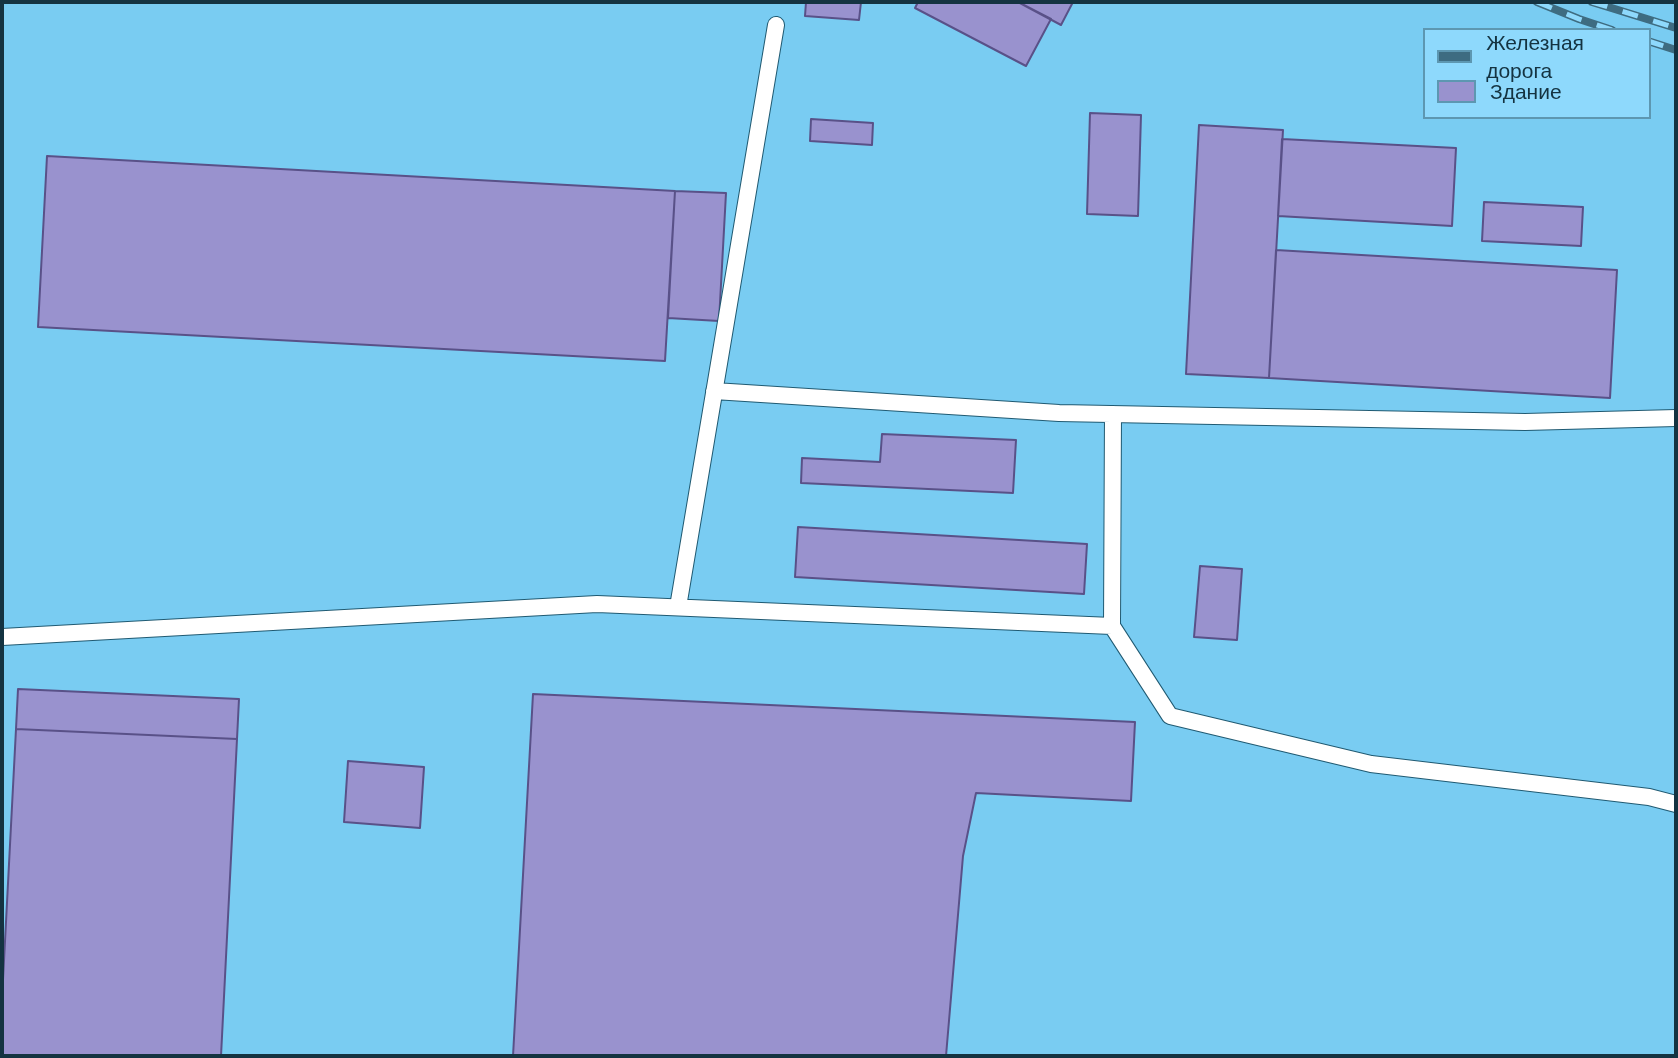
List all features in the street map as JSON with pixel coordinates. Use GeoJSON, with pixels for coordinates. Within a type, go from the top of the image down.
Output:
{"type":"FeatureCollection","features":[{"type":"Feature","properties":{"kind":"lane"},"geometry":{"type":"LineString","coordinates":[[678,607],[776,25]]}},
{"type":"Feature","properties":{"kind":"lane"},"geometry":{"type":"LineString","coordinates":[[714,391],[1059,413],[1525,422],[1676,418]]}},
{"type":"Feature","properties":{"kind":"lane"},"geometry":{"type":"LineString","coordinates":[[1113,414],[1112,626],[1170,716],[1371,765],[1649,797],[1676,803]]}},
{"type":"Feature","properties":{"kind":"lane"},"geometry":{"type":"LineString","coordinates":[[2,637],[597,604],[1112,626]]}},
{"type":"Feature","properties":{"kind":"shaded area"},"geometry":{"type":"Polygon","coordinates":[[[2,2],[1676,2],[1676,1056],[2,1056],[2,2]]]}},
{"type":"Feature","properties":{"kind":"building"},"geometry":{"type":"Polygon","coordinates":[[[806,2],[861,2],[859,20],[805,16],[806,2]]]}},
{"type":"Feature","properties":{"kind":"building"},"geometry":{"type":"Polygon","coordinates":[[[918,2],[1018,2],[1051,19],[1026,66],[915,8],[918,2]]]}},
{"type":"Feature","properties":{"kind":"building"},"geometry":{"type":"Polygon","coordinates":[[[1018,2],[1073,2],[1061,25],[1018,2]]]}},
{"type":"Feature","properties":{"kind":"building"},"geometry":{"type":"Polygon","coordinates":[[[1090,113],[1141,115],[1138,216],[1087,214],[1090,113]]]}},
{"type":"Feature","properties":{"kind":"building"},"geometry":{"type":"Polygon","coordinates":[[[811,119],[873,123],[872,145],[810,141],[811,119]]]}},
{"type":"Feature","properties":{"kind":"building"},"geometry":{"type":"Polygon","coordinates":[[[1199,125],[1283,130],[1269,378],[1186,374],[1199,125]]]}},
{"type":"Feature","properties":{"kind":"building"},"geometry":{"type":"Polygon","coordinates":[[[1282,139],[1456,148],[1452,226],[1278,216],[1282,139]]]}},
{"type":"Feature","properties":{"kind":"building"},"geometry":{"type":"Polygon","coordinates":[[[47,156],[675,191],[665,361],[38,327],[47,156]]]}},
{"type":"Feature","properties":{"kind":"building"},"geometry":{"type":"Polygon","coordinates":[[[675,191],[726,193],[719,321],[668,318],[675,191]]]}},
{"type":"Feature","properties":{"kind":"building"},"geometry":{"type":"Polygon","coordinates":[[[1484,202],[1583,207],[1581,246],[1482,241],[1484,202]]]}},
{"type":"Feature","properties":{"kind":"building"},"geometry":{"type":"Polygon","coordinates":[[[1276,250],[1617,270],[1610,398],[1269,378],[1276,250]]]}},
{"type":"Feature","properties":{"kind":"building"},"geometry":{"type":"Polygon","coordinates":[[[882,434],[1016,440],[1013,493],[801,483],[802,458],[880,462],[882,434]]]}},
{"type":"Feature","properties":{"kind":"building"},"geometry":{"type":"Polygon","coordinates":[[[798,527],[1087,544],[1084,594],[795,577],[798,527]]]}},
{"type":"Feature","properties":{"kind":"building"},"geometry":{"type":"Polygon","coordinates":[[[1200,566],[1242,569],[1237,640],[1194,637],[1200,566]]]}},
{"type":"Feature","properties":{"kind":"building"},"geometry":{"type":"Polygon","coordinates":[[[18,689],[239,699],[237,739],[16,729],[18,689]]]}},
{"type":"Feature","properties":{"kind":"building"},"geometry":{"type":"Polygon","coordinates":[[[533,694],[1135,722],[1131,801],[976,793],[963,856],[946,1056],[513,1056],[533,694]]]}},
{"type":"Feature","properties":{"kind":"building"},"geometry":{"type":"Polygon","coordinates":[[[16,729],[237,739],[221,1056],[2,1056],[2,999],[16,729]]]}},
{"type":"Feature","properties":{"kind":"building"},"geometry":{"type":"Polygon","coordinates":[[[348,761],[424,767],[420,828],[344,822],[348,761]]]}},
{"type":"Feature","properties":{"kind":"railway"},"geometry":{"type":"LineString","coordinates":[[1537,2],[1606,28]]}},
{"type":"Feature","properties":{"kind":"railway"},"geometry":{"type":"LineString","coordinates":[[1592,2],[1676,28]]}},
{"type":"Feature","properties":{"kind":"railway"},"geometry":{"type":"LineString","coordinates":[[1650,42],[1676,50]]}}]}
